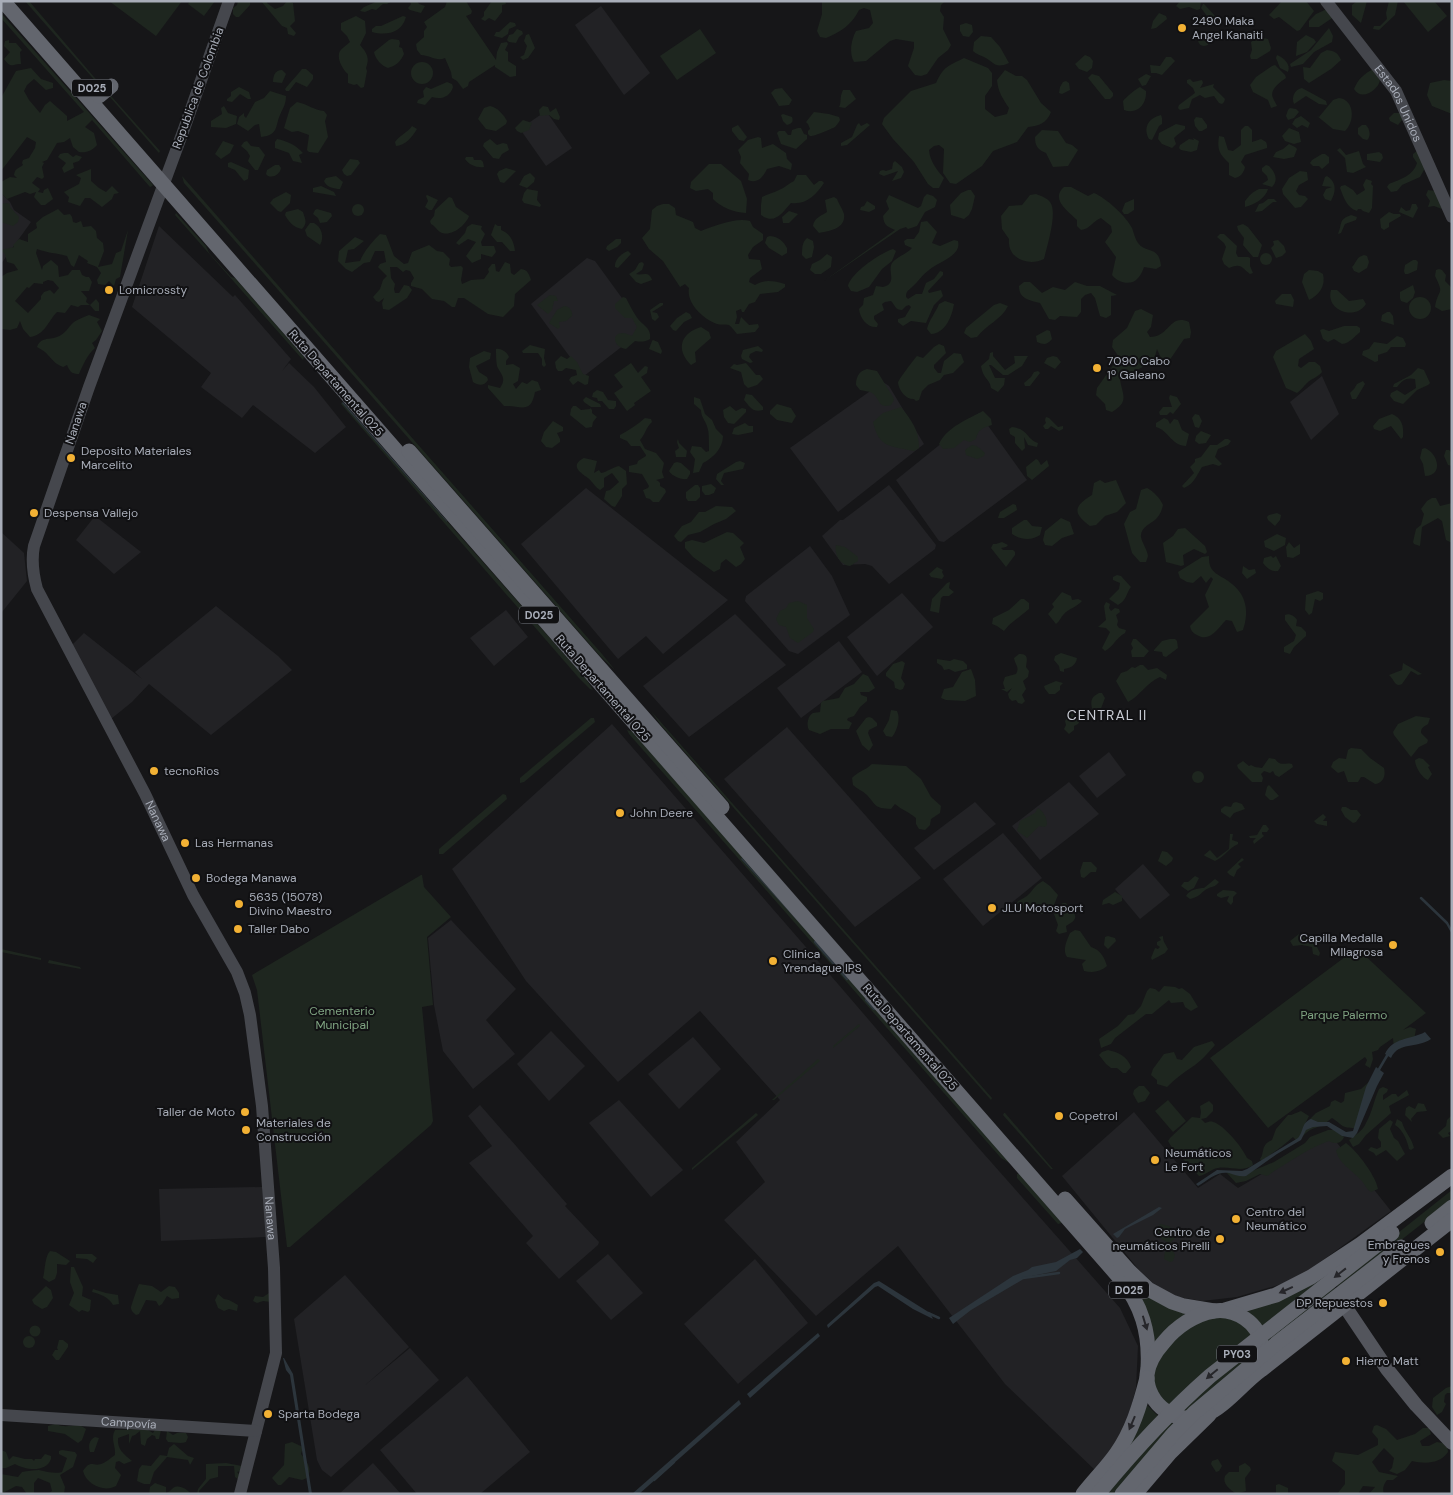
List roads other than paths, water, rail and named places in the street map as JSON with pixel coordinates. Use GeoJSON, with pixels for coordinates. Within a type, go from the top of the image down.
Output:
{"type":"FeatureCollection","features":[{"type":"Feature","properties":{"kind":"highway","name":"Ruta Departamental 025"},"geometry":{"type":"LineString","coordinates":[[3,1],[165,179],[1129,1271],[1148,1289],[1172,1302],[1184,1306],[1220,1311]]}},
{"type":"Feature","properties":{"kind":"highway","name":"Ruta Departamental 025"},"geometry":{"type":"LineString","coordinates":[[16,1],[105,91],[165,179],[1117,1274],[1134,1298],[1144,1319],[1149,1341],[1148,1372]]}},
{"type":"Feature","properties":{"kind":"highway"},"geometry":{"type":"LineString","coordinates":[[1083,1494],[1116,1454],[1124,1441],[1136,1414],[1148,1372],[1160,1347],[1179,1327],[1199,1315],[1276,1295],[1306,1280],[1361,1244],[1452,1176]]}},
{"type":"Feature","properties":{"kind":"highway","name":"PY03"},"geometry":{"type":"LineString","coordinates":[[1098,1494],[1162,1420],[1196,1388],[1452,1186]]}},
{"type":"Feature","properties":{"kind":"highway","name":"PY03"},"geometry":{"type":"LineString","coordinates":[[1122,1494],[1173,1434],[1194,1413],[1277,1343],[1452,1207]]}},
{"type":"Feature","properties":{"kind":"highway","name":"PY03"},"geometry":{"type":"LineString","coordinates":[[1255,1374],[1452,1220]]}},
{"type":"Feature","properties":{"kind":"highway","name":"D025"},"geometry":{"type":"LineString","coordinates":[[1148,1372],[1150,1389],[1154,1399],[1161,1408],[1171,1415],[1182,1418],[1194,1418],[1204,1416],[1213,1411],[1255,1374],[1261,1360],[1262,1344],[1258,1334],[1247,1320],[1238,1314],[1220,1311]]}},
{"type":"Feature","properties":{"kind":"highway"},"geometry":{"type":"LineString","coordinates":[[1135,1494],[1170,1453],[1213,1411]]}},
{"type":"Feature","properties":{"kind":"main road"},"geometry":{"type":"LineString","coordinates":[[1328,1266],[1452,1167]]}},
{"type":"Feature","properties":{"kind":"main road"},"geometry":{"type":"LineString","coordinates":[[1344,1305],[1387,1369],[1452,1443]]}},
{"type":"Feature","properties":{"kind":"street","name":"Republica de Colombia"},"geometry":{"type":"LineString","coordinates":[[165,179],[229,1]]}},
{"type":"Feature","properties":{"kind":"street","name":"Estados Unidos"},"geometry":{"type":"LineString","coordinates":[[1326,1],[1396,91],[1452,217]]}},
{"type":"Feature","properties":{"kind":"street","name":"Nanawa"},"geometry":{"type":"LineString","coordinates":[[165,179],[89,387],[34,546],[32,566],[37,589],[145,794],[193,895],[237,972],[245,993],[250,1015],[262,1106],[272,1242],[276,1353],[240,1494]]}},
{"type":"Feature","properties":{"kind":"street","name":"Campovía"},"geometry":{"type":"LineString","coordinates":[[1,1415],[256,1431]]}},
{"type":"Feature","properties":{"kind":"waterway"},"geometry":{"type":"LineString","coordinates":[[1421,898],[1447,923],[1452,932]]}},
{"type":"Feature","properties":{"kind":"waterway"},"geometry":{"type":"LineString","coordinates":[[815,942],[847,979]]}},
{"type":"Feature","properties":{"kind":"waterway"},"geometry":{"type":"LineString","coordinates":[[866,1000],[874,1009]]}},
{"type":"Feature","properties":{"kind":"waterway"},"geometry":{"type":"LineString","coordinates":[[1378,1071],[1388,1054]]}},
{"type":"Feature","properties":{"kind":"waterway"},"geometry":{"type":"LineString","coordinates":[[1023,1278],[1059,1273]]}},
{"type":"Feature","properties":{"kind":"waterway"},"geometry":{"type":"LineString","coordinates":[[928,1313],[939,1318]]}},
{"type":"Feature","properties":{"kind":"waterway"},"geometry":{"type":"LineString","coordinates":[[654,1480],[674,1462]]}},
{"type":"Feature","properties":{"kind":"place","name":"2490 Maka Angel Kanaiti"},"geometry":{"type":"Point","coordinates":[1182,28]}},
{"type":"Feature","properties":{"kind":"place","name":"Lomicrossty"},"geometry":{"type":"Point","coordinates":[109,290]}},
{"type":"Feature","properties":{"kind":"place","name":"7090 Cabo 1º Galeano"},"geometry":{"type":"Point","coordinates":[1097,368]}},
{"type":"Feature","properties":{"kind":"place","name":"Deposito Materiales Marcelito"},"geometry":{"type":"Point","coordinates":[71,458]}},
{"type":"Feature","properties":{"kind":"place","name":"Despensa Vallejo"},"geometry":{"type":"Point","coordinates":[34,513]}},
{"type":"Feature","properties":{"kind":"place","name":"tecnoRios"},"geometry":{"type":"Point","coordinates":[154,771]}},
{"type":"Feature","properties":{"kind":"place","name":"John Deere"},"geometry":{"type":"Point","coordinates":[620,813]}},
{"type":"Feature","properties":{"kind":"place","name":"Las Hermanas"},"geometry":{"type":"Point","coordinates":[185,843]}},
{"type":"Feature","properties":{"kind":"place","name":"Bodega Manawa"},"geometry":{"type":"Point","coordinates":[196,878]}},
{"type":"Feature","properties":{"kind":"place","name":"5635 (15078) Divino Maestro"},"geometry":{"type":"Point","coordinates":[239,904]}},
{"type":"Feature","properties":{"kind":"place","name":"JLU Motosport"},"geometry":{"type":"Point","coordinates":[992,908]}},
{"type":"Feature","properties":{"kind":"place","name":"Taller Dabo"},"geometry":{"type":"Point","coordinates":[238,929]}},
{"type":"Feature","properties":{"kind":"place","name":"Capilla Medalla MIlagrosa"},"geometry":{"type":"Point","coordinates":[1393,945]}},
{"type":"Feature","properties":{"kind":"place","name":"Clinica Yrendague IPS"},"geometry":{"type":"Point","coordinates":[773,961]}},
{"type":"Feature","properties":{"kind":"place","name":"Taller de Moto"},"geometry":{"type":"Point","coordinates":[245,1112]}},
{"type":"Feature","properties":{"kind":"place","name":"Copetrol"},"geometry":{"type":"Point","coordinates":[1059,1116]}},
{"type":"Feature","properties":{"kind":"place","name":"Materiales de Construcción"},"geometry":{"type":"Point","coordinates":[246,1130]}},
{"type":"Feature","properties":{"kind":"place","name":"Neumáticos Le Fort"},"geometry":{"type":"Point","coordinates":[1155,1160]}},
{"type":"Feature","properties":{"kind":"place","name":"Centro del Neumático"},"geometry":{"type":"Point","coordinates":[1236,1219]}},
{"type":"Feature","properties":{"kind":"place","name":"Centro de neumáticos Pirelli"},"geometry":{"type":"Point","coordinates":[1220,1239]}},
{"type":"Feature","properties":{"kind":"place","name":"Embragues y Frenos"},"geometry":{"type":"Point","coordinates":[1440,1252]}},
{"type":"Feature","properties":{"kind":"place","name":"DP Repuestos"},"geometry":{"type":"Point","coordinates":[1383,1303]}},
{"type":"Feature","properties":{"kind":"place","name":"Hierro Matt"},"geometry":{"type":"Point","coordinates":[1346,1361]}},
{"type":"Feature","properties":{"kind":"place","name":"Sparta Bodega"},"geometry":{"type":"Point","coordinates":[268,1414]}},
{"type":"Feature","properties":{"kind":"district","name":"CENTRAL II"},"geometry":{"type":"Point","coordinates":[1107,715]}},
{"type":"Feature","properties":{"kind":"park label","name":"Parque Palermo"},"geometry":{"type":"Point","coordinates":[1344,1015]}},
{"type":"Feature","properties":{"kind":"park label","name":"Cementerio Municipal"},"geometry":{"type":"Point","coordinates":[342,1018]}}]}
